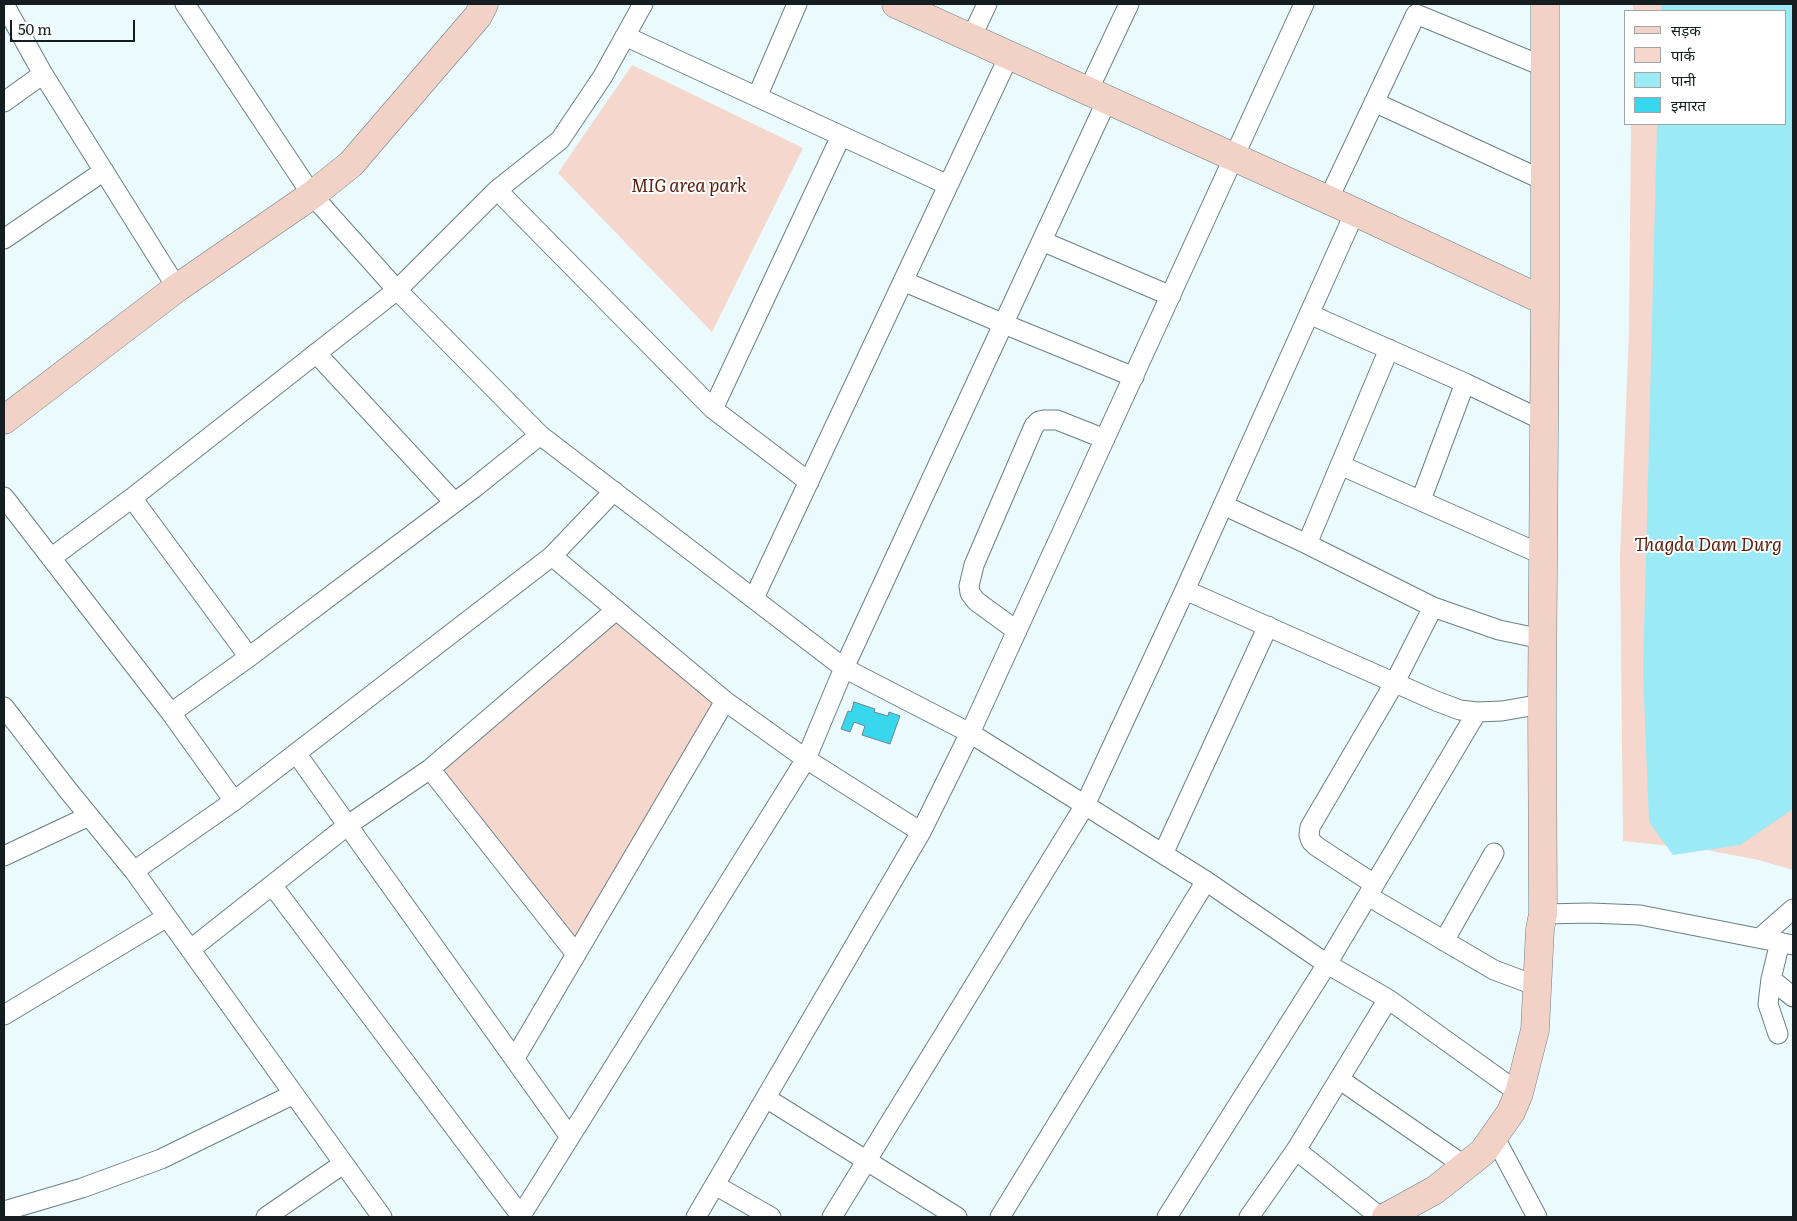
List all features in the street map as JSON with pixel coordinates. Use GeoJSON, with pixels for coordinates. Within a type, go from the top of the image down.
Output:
{"type":"FeatureCollection","features":[{"type":"Feature","properties":{"kind":"street"},"geometry":{"type":"LineString","coordinates":[[4,4],[43,74],[177,288]]}},
{"type":"Feature","properties":{"kind":"street"},"geometry":{"type":"LineString","coordinates":[[185,4],[312,195],[397,290],[540,435],[844,668],[970,732],[1206,881],[1327,964],[1388,999],[1519,1092]]}},
{"type":"Feature","properties":{"kind":"street"},"geometry":{"type":"LineString","coordinates":[[4,420],[177,288],[312,195],[351,164],[478,16],[484,4]]}},
{"type":"Feature","properties":{"kind":"street"},"geometry":{"type":"LineString","coordinates":[[51,558],[132,498],[397,290],[497,190],[560,140],[603,76],[643,4]]}},
{"type":"Feature","properties":{"kind":"street"},"geometry":{"type":"LineString","coordinates":[[758,97],[797,4]]}},
{"type":"Feature","properties":{"kind":"street"},"geometry":{"type":"LineString","coordinates":[[896,4],[1355,212],[1545,301]]}},
{"type":"Feature","properties":{"kind":"street"},"geometry":{"type":"LineString","coordinates":[[971,38],[987,4]]}},
{"type":"Feature","properties":{"kind":"street"},"geometry":{"type":"LineString","coordinates":[[272,885],[521,1217],[806,759],[844,668],[1042,241],[1098,96],[1129,4]]}},
{"type":"Feature","properties":{"kind":"street"},"geometry":{"type":"LineString","coordinates":[[696,1217],[921,832],[970,732],[1304,4]]}},
{"type":"Feature","properties":{"kind":"street"},"geometry":{"type":"LineString","coordinates":[[1386,1217],[1436,1190],[1483,1152],[1511,1112],[1519,1092],[1535,1030],[1540,929],[1543,914],[1542,639],[1545,4]]}},
{"type":"Feature","properties":{"kind":"street"},"geometry":{"type":"LineString","coordinates":[[1328,200],[1416,14],[1545,67]]}},
{"type":"Feature","properties":{"kind":"street"},"geometry":{"type":"LineString","coordinates":[[625,36],[948,185]]}},
{"type":"Feature","properties":{"kind":"street"},"geometry":{"type":"LineString","coordinates":[[754,598],[1009,56]]}},
{"type":"Feature","properties":{"kind":"street"},"geometry":{"type":"LineString","coordinates":[[4,102],[43,74]]}},
{"type":"Feature","properties":{"kind":"street"},"geometry":{"type":"LineString","coordinates":[[1374,102],[1545,181]]}},
{"type":"Feature","properties":{"kind":"street"},"geometry":{"type":"LineString","coordinates":[[713,410],[841,136]]}},
{"type":"Feature","properties":{"kind":"street"},"geometry":{"type":"LineString","coordinates":[[4,239],[104,170]]}},
{"type":"Feature","properties":{"kind":"street"},"geometry":{"type":"LineString","coordinates":[[497,190],[713,410],[809,482]]}},
{"type":"Feature","properties":{"kind":"street"},"geometry":{"type":"LineString","coordinates":[[832,1217],[1085,805],[1185,590],[1355,212]]}},
{"type":"Feature","properties":{"kind":"street"},"geometry":{"type":"LineString","coordinates":[[1042,241],[1171,296]]}},
{"type":"Feature","properties":{"kind":"street"},"geometry":{"type":"LineString","coordinates":[[903,281],[1134,376]]}},
{"type":"Feature","properties":{"kind":"street"},"geometry":{"type":"LineString","coordinates":[[1309,314],[1544,421]]}},
{"type":"Feature","properties":{"kind":"street"},"geometry":{"type":"LineString","coordinates":[[1307,544],[1389,350]]}},
{"type":"Feature","properties":{"kind":"street"},"geometry":{"type":"LineString","coordinates":[[316,353],[454,502]]}},
{"type":"Feature","properties":{"kind":"street"},"geometry":{"type":"LineString","coordinates":[[1421,500],[1465,384]]}},
{"type":"Feature","properties":{"kind":"street"},"geometry":{"type":"LineString","coordinates":[[1016,631],[976,601],[970,593],[969,586],[974,565],[1034,426],[1044,420],[1056,420],[1105,440]]}},
{"type":"Feature","properties":{"kind":"street"},"geometry":{"type":"LineString","coordinates":[[171,712],[249,657],[540,435]]}},
{"type":"Feature","properties":{"kind":"street"},"geometry":{"type":"LineString","coordinates":[[1340,465],[1543,555]]}},
{"type":"Feature","properties":{"kind":"street"},"geometry":{"type":"LineString","coordinates":[[134,871],[234,801],[552,556],[614,491]]}},
{"type":"Feature","properties":{"kind":"street"},"geometry":{"type":"LineString","coordinates":[[4,497],[171,712],[234,801]]}},
{"type":"Feature","properties":{"kind":"street"},"geometry":{"type":"LineString","coordinates":[[132,498],[249,657]]}},
{"type":"Feature","properties":{"kind":"street"},"geometry":{"type":"LineString","coordinates":[[1223,505],[1307,544],[1433,607],[1499,630],[1542,639]]}},
{"type":"Feature","properties":{"kind":"street"},"geometry":{"type":"LineString","coordinates":[[552,556],[725,701],[806,759],[921,832]]}},
{"type":"Feature","properties":{"kind":"street"},"geometry":{"type":"LineString","coordinates":[[1185,590],[1452,707],[1477,712],[1502,711],[1542,704]]}},
{"type":"Feature","properties":{"kind":"street"},"geometry":{"type":"LineString","coordinates":[[1433,607],[1395,682],[1313,820],[1309,835],[1311,841],[1316,846],[1371,890],[1444,941],[1494,970],[1537,986]]}},
{"type":"Feature","properties":{"kind":"street"},"geometry":{"type":"LineString","coordinates":[[191,949],[348,825],[430,769],[616,610]]}},
{"type":"Feature","properties":{"kind":"street"},"geometry":{"type":"LineString","coordinates":[[1163,854],[1268,626]]}},
{"type":"Feature","properties":{"kind":"street"},"geometry":{"type":"LineString","coordinates":[[515,1058],[725,701]]}},
{"type":"Feature","properties":{"kind":"street"},"geometry":{"type":"LineString","coordinates":[[4,707],[134,871],[382,1217]]}},
{"type":"Feature","properties":{"kind":"street"},"geometry":{"type":"LineString","coordinates":[[1167,1217],[1327,964],[1477,712]]}},
{"type":"Feature","properties":{"kind":"street"},"geometry":{"type":"LineString","coordinates":[[296,753],[570,1137]]}},
{"type":"Feature","properties":{"kind":"street"},"geometry":{"type":"LineString","coordinates":[[430,769],[576,954]]}},
{"type":"Feature","properties":{"kind":"street"},"geometry":{"type":"LineString","coordinates":[[4,856],[89,816]]}},
{"type":"Feature","properties":{"kind":"street"},"geometry":{"type":"LineString","coordinates":[[1444,941],[1494,853]]}},
{"type":"Feature","properties":{"kind":"street"},"geometry":{"type":"LineString","coordinates":[[1000,1217],[1206,881]]}},
{"type":"Feature","properties":{"kind":"street"},"geometry":{"type":"LineString","coordinates":[[1760,938],[1793,909]]}},
{"type":"Feature","properties":{"kind":"street"},"geometry":{"type":"LineString","coordinates":[[1543,914],[1640,915],[1787,944],[1771,979],[1768,1004],[1778,1034]]}},
{"type":"Feature","properties":{"kind":"street"},"geometry":{"type":"LineString","coordinates":[[4,1016],[167,917]]}},
{"type":"Feature","properties":{"kind":"street"},"geometry":{"type":"LineString","coordinates":[[1771,979],[1793,997]]}},
{"type":"Feature","properties":{"kind":"street"},"geometry":{"type":"LineString","coordinates":[[1249,1217],[1296,1150],[1388,999]]}},
{"type":"Feature","properties":{"kind":"street"},"geometry":{"type":"LineString","coordinates":[[1339,1079],[1465,1166]]}},
{"type":"Feature","properties":{"kind":"street"},"geometry":{"type":"LineString","coordinates":[[4,1211],[82,1188],[161,1159],[294,1094]]}},
{"type":"Feature","properties":{"kind":"street"},"geometry":{"type":"LineString","coordinates":[[766,1098],[957,1217]]}},
{"type":"Feature","properties":{"kind":"street"},"geometry":{"type":"LineString","coordinates":[[1494,1136],[1536,1217]]}},
{"type":"Feature","properties":{"kind":"street"},"geometry":{"type":"LineString","coordinates":[[1296,1150],[1380,1217]]}},
{"type":"Feature","properties":{"kind":"street"},"geometry":{"type":"LineString","coordinates":[[266,1217],[343,1164]]}},
{"type":"Feature","properties":{"kind":"street"},"geometry":{"type":"LineString","coordinates":[[715,1185],[771,1217]]}},
{"type":"Feature","properties":{"kind":"green space","name":"Thagda Dam Durg"},"geometry":{"type":"Polygon","coordinates":[[[1633,4],[1793,4],[1793,870],[1759,860],[1707,850],[1623,841],[1620,557],[1629,331],[1631,125],[1787,125],[1787,10],[1633,10],[1633,4]]]}},
{"type":"Feature","properties":{"kind":"green space","name":"MIG area park"},"geometry":{"type":"Polygon","coordinates":[[[632,65],[803,148],[712,332],[558,173],[632,65]]]}},
{"type":"Feature","properties":{"kind":"green space"},"geometry":{"type":"Polygon","coordinates":[[[616,610],[725,701],[576,954],[430,769],[616,610]]]}},
{"type":"Feature","properties":{"kind":"water","name":"Thagda Dam Durg"},"geometry":{"type":"Polygon","coordinates":[[[1661,4],[1793,4],[1793,809],[1740,845],[1673,855],[1649,822],[1643,672],[1657,125],[1787,125],[1787,10],[1661,10],[1661,4]]]}},
{"type":"Feature","properties":{"kind":"building"},"geometry":{"type":"Polygon","coordinates":[[[854,702],[875,709],[874,712],[888,716],[889,712],[900,716],[890,744],[862,735],[865,726],[854,722],[850,732],[841,729],[848,711],[851,712],[854,702]]]}}]}
